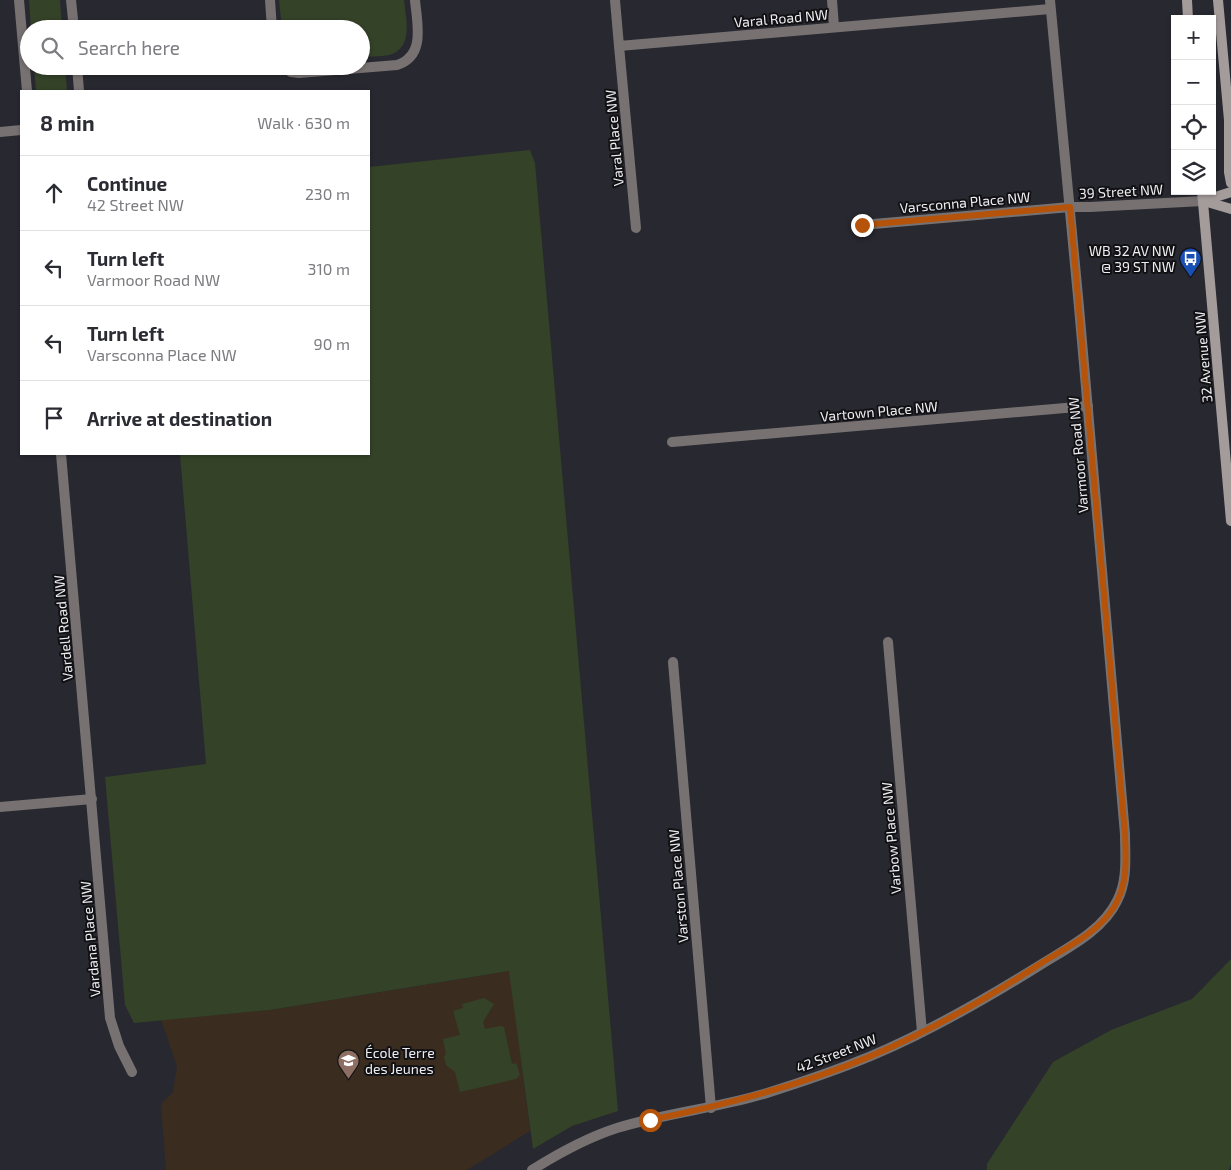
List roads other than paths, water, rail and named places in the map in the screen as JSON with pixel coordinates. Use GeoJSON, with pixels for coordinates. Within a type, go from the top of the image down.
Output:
{"type":"FeatureCollection","features":[{"type":"Feature","properties":{"kind":"main road"},"geometry":{"type":"LineString","coordinates":[[1186,0],[1188,15]]}},
{"type":"Feature","properties":{"kind":"main road"},"geometry":{"type":"LineString","coordinates":[[1218,0],[1230,122],[1231,183]]}},
{"type":"Feature","properties":{"kind":"main road","name":"39 Street NW"},"geometry":{"type":"LineString","coordinates":[[1202,196],[1231,192]]}},
{"type":"Feature","properties":{"kind":"main road","name":"39 Street NW"},"geometry":{"type":"LineString","coordinates":[[1202,196],[1231,209]]}},
{"type":"Feature","properties":{"kind":"main road","name":"32 Avenue NW"},"geometry":{"type":"LineString","coordinates":[[1202,196],[1231,521]]}},
{"type":"Feature","properties":{"kind":"street"},"geometry":{"type":"LineString","coordinates":[[19,0],[21,20]]}},
{"type":"Feature","properties":{"kind":"street"},"geometry":{"type":"LineString","coordinates":[[71,0],[73,20]]}},
{"type":"Feature","properties":{"kind":"street"},"geometry":{"type":"LineString","coordinates":[[270,0],[271,20]]}},
{"type":"Feature","properties":{"kind":"street"},"geometry":{"type":"LineString","coordinates":[[370,67],[397,65],[403,63],[412,55],[418,42],[415,0]]}},
{"type":"Feature","properties":{"kind":"street"},"geometry":{"type":"LineString","coordinates":[[615,0],[619,46]]}},
{"type":"Feature","properties":{"kind":"street"},"geometry":{"type":"LineString","coordinates":[[832,0],[834,27]]}},
{"type":"Feature","properties":{"kind":"street","name":"Varal Road NW"},"geometry":{"type":"LineString","coordinates":[[619,46],[834,27],[1050,4]]}},
{"type":"Feature","properties":{"kind":"street","name":"Varmoor Road NW"},"geometry":{"type":"LineString","coordinates":[[1050,4],[1088,406],[1125,834],[1125,878],[1118,899]]}},
{"type":"Feature","properties":{"kind":"street","name":"Varal Place NW"},"geometry":{"type":"LineString","coordinates":[[619,46],[636,228]]}},
{"type":"Feature","properties":{"kind":"street"},"geometry":{"type":"LineString","coordinates":[[26,75],[27,90]]}},
{"type":"Feature","properties":{"kind":"street"},"geometry":{"type":"LineString","coordinates":[[78,75],[79,90]]}},
{"type":"Feature","properties":{"kind":"street"},"geometry":{"type":"LineString","coordinates":[[0,132],[20,130]]}},
{"type":"Feature","properties":{"kind":"street","name":"39 Street NW"},"geometry":{"type":"LineString","coordinates":[[1070,207],[1090,207],[1202,196]]}},
{"type":"Feature","properties":{"kind":"street","name":"Varsconna Place NW"},"geometry":{"type":"LineString","coordinates":[[862,225],[1070,207]]}},
{"type":"Feature","properties":{"kind":"street","name":"Vartown Place NW"},"geometry":{"type":"LineString","coordinates":[[672,442],[1088,406]]}},
{"type":"Feature","properties":{"kind":"street","name":"Vardell Road NW"},"geometry":{"type":"LineString","coordinates":[[61,455],[92,799]]}},
{"type":"Feature","properties":{"kind":"street","name":"Varbow Place NW"},"geometry":{"type":"LineString","coordinates":[[888,642],[922,1032]]}},
{"type":"Feature","properties":{"kind":"street","name":"Varston Place NW"},"geometry":{"type":"LineString","coordinates":[[673,662],[711,1108]]}},
{"type":"Feature","properties":{"kind":"street"},"geometry":{"type":"LineString","coordinates":[[0,807],[92,799]]}},
{"type":"Feature","properties":{"kind":"street","name":"Vardana Place NW"},"geometry":{"type":"LineString","coordinates":[[92,799],[110,1018],[119,1046],[132,1072]]}},
{"type":"Feature","properties":{"kind":"street","name":"42 Street NW"},"geometry":{"type":"LineString","coordinates":[[532,1170],[560,1153],[614,1129],[711,1108],[766,1093],[870,1056],[922,1032],[954,1016],[1089,933],[1105,919],[1118,899]]}},
{"type":"Feature","properties":{"kind":"place","name":"WB 32 AV NW @ 39 ST NW"},"geometry":{"type":"Point","coordinates":[1191,277]}},
{"type":"Feature","properties":{"kind":"place","name":"École Terre des Jeunes"},"geometry":{"type":"Point","coordinates":[349,1079]}}]}
